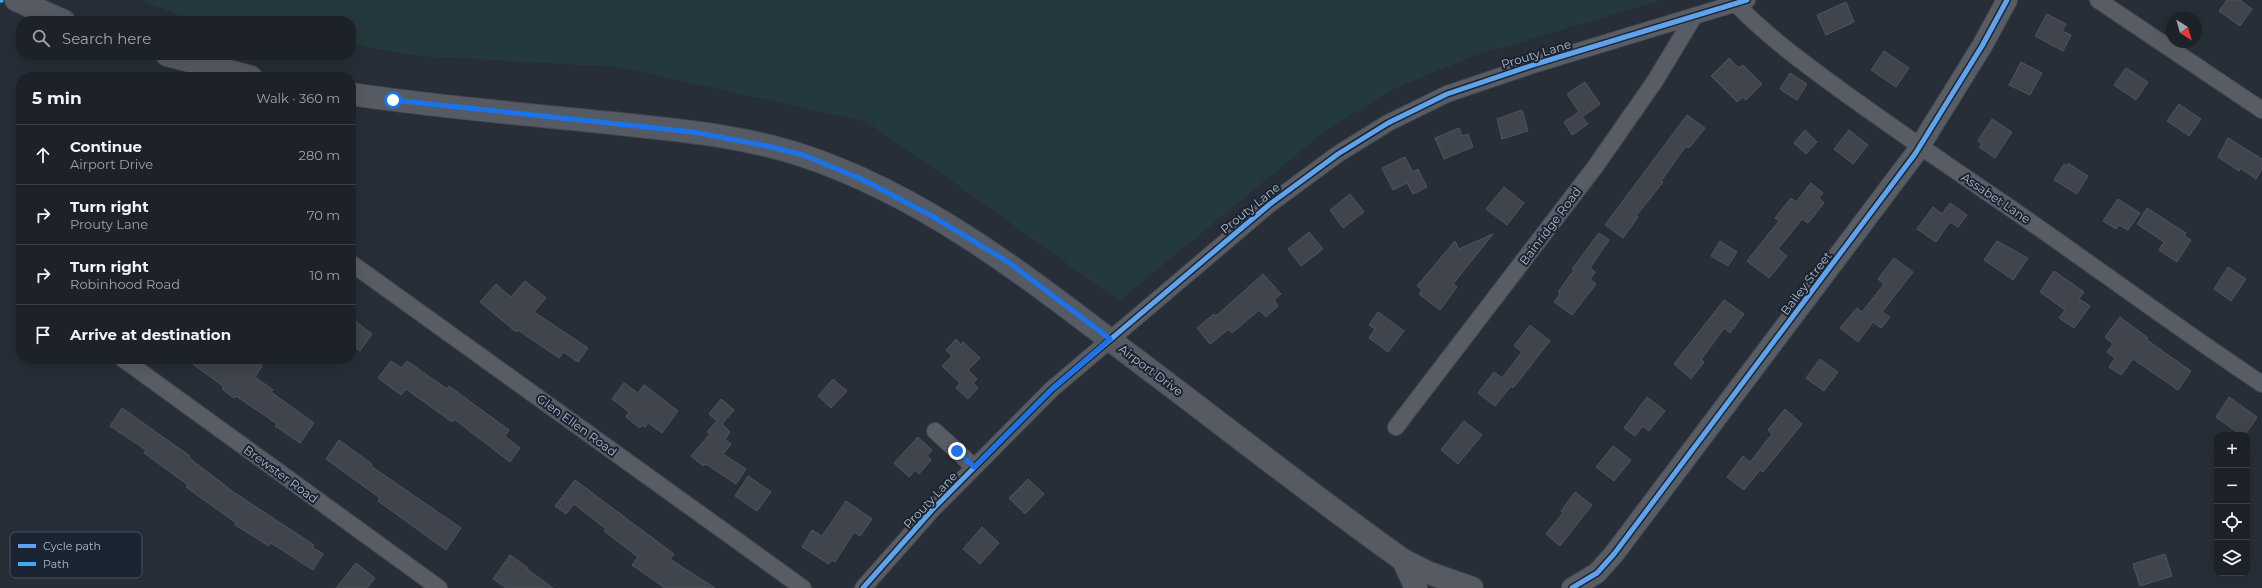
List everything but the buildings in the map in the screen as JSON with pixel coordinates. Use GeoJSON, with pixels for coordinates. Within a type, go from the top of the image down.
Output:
{"type":"FeatureCollection","features":[{"type":"Feature","properties":{"kind":"main road"},"geometry":{"type":"LineString","coordinates":[[16,0],[53,16]]}},
{"type":"Feature","properties":{"kind":"main road"},"geometry":{"type":"LineString","coordinates":[[186,60],[232,72]]}},
{"type":"Feature","properties":{"kind":"main road","name":"Airport Drive"},"geometry":{"type":"LineString","coordinates":[[356,95],[693,132],[767,146],[803,155],[861,179],[930,215],[1008,262],[1403,560],[1429,573],[1472,588]]}},
{"type":"Feature","properties":{"kind":"main road","name":"Airport Drive"},"geometry":{"type":"LineString","coordinates":[[1403,560],[1416,588]]}},
{"type":"Feature","properties":{"kind":"street","name":"Bailey Street"},"geometry":{"type":"LineString","coordinates":[[1572,588],[1589,579],[1603,565],[1632,530],[1920,147],[1982,46],[2007,0]]}},
{"type":"Feature","properties":{"kind":"street"},"geometry":{"type":"LineString","coordinates":[[2098,0],[2262,110]]}},
{"type":"Feature","properties":{"kind":"street","name":"Assabet Lane"},"geometry":{"type":"LineString","coordinates":[[1742,2],[1755,23],[1820,76],[1920,147],[2047,232],[2196,340],[2262,384]]}},
{"type":"Feature","properties":{"kind":"street","name":"Prouty Lane"},"geometry":{"type":"LineString","coordinates":[[864,588],[932,510],[1052,389],[1270,204],[1338,154],[1388,123],[1454,92],[1536,64],[1742,2]]}},
{"type":"Feature","properties":{"kind":"street","name":"Bainridge Road"},"geometry":{"type":"LineString","coordinates":[[1396,428],[1595,167],[1655,81],[1693,18]]}},
{"type":"Feature","properties":{"kind":"street","name":"Glen Ellen Road"},"geometry":{"type":"LineString","coordinates":[[356,267],[803,588]]}},
{"type":"Feature","properties":{"kind":"street","name":"Brewster Road"},"geometry":{"type":"LineString","coordinates":[[130,364],[439,588]]}},
{"type":"Feature","properties":{"kind":"street"},"geometry":{"type":"LineString","coordinates":[[935,431],[974,467]]}},
{"type":"Feature","properties":{"kind":"street","name":"Bailey Street"},"geometry":{"type":"LineString","coordinates":[[1593,588],[1603,565]]}},
{"type":"Feature","properties":{"kind":"green space"},"geometry":{"type":"Polygon","coordinates":[[[141,0],[1662,0],[1474,56],[1395,88],[1324,132],[1119,301],[867,122],[618,67],[420,56],[356,46],[356,16],[181,16],[141,0]]]}},
{"type":"Feature","properties":{"kind":"cycle path"},"geometry":{"type":"LineString","coordinates":[[863,588],[932,510],[1052,389],[1270,204],[1338,154],[1388,123],[1447,94],[1536,64],[1747,0]]}},
{"type":"Feature","properties":{"kind":"cycle path"},"geometry":{"type":"LineString","coordinates":[[1572,588],[1597,573],[1614,554],[1915,154],[1982,46],[2007,0]]}},
{"type":"Feature","properties":{"kind":"route"},"geometry":{"type":"LineString","coordinates":[[393,100],[693,132],[767,146],[803,155],[861,179],[930,215],[1008,262],[1110,339],[1052,389],[974,467],[957,451]]}}]}
